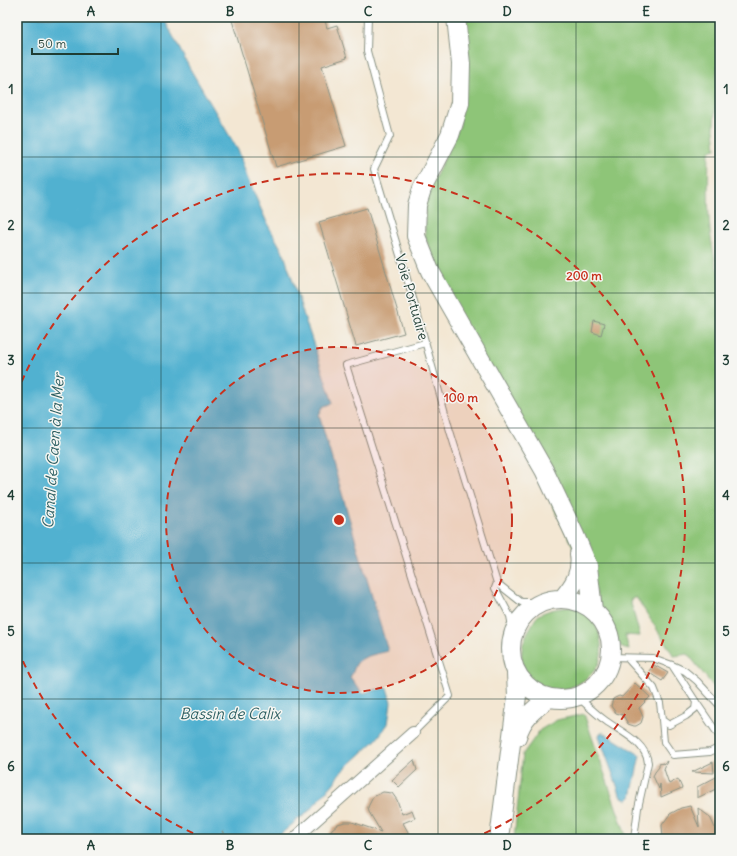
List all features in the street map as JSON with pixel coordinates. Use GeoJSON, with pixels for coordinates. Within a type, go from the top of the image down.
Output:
{"type":"FeatureCollection","features":[{"type":"Feature","properties":{"kind":"street"},"geometry":{"type":"LineString","coordinates":[[456,17],[461,64],[460,103],[450,135],[422,189],[417,205],[416,236],[430,271],[544,470],[588,566],[593,610]]}},
{"type":"Feature","properties":{"kind":"street"},"geometry":{"type":"LineString","coordinates":[[562,599],[572,588],[576,580],[580,564],[577,541]]}},
{"type":"Feature","properties":{"kind":"street"},"geometry":{"type":"LineString","coordinates":[[562,599],[573,600],[593,610],[602,621],[619,658],[606,671],[601,679],[590,689],[578,696],[568,699],[549,698],[530,689],[516,672],[510,653],[513,632],[520,620],[530,610],[542,602],[562,599]]}},
{"type":"Feature","properties":{"kind":"street"},"geometry":{"type":"LineString","coordinates":[[498,839],[517,696],[516,672]]}},
{"type":"Feature","properties":{"kind":"street"},"geometry":{"type":"LineString","coordinates":[[506,782],[519,727],[526,716],[549,698]]}},
{"type":"Feature","properties":{"kind":"street"},"geometry":{"type":"LineString","coordinates":[[294,839],[413,733]]}},
{"type":"Feature","properties":{"kind":"lane","name":"Voie Portuaire"},"geometry":{"type":"LineString","coordinates":[[368,17],[367,51],[390,136],[374,169],[450,431],[496,580],[495,588],[510,616],[513,632]]}},
{"type":"Feature","properties":{"kind":"lane"},"geometry":{"type":"LineString","coordinates":[[413,733],[450,696],[346,365],[425,343]]}},
{"type":"Feature","properties":{"kind":"lane"},"geometry":{"type":"LineString","coordinates":[[496,580],[521,602],[542,602]]}},
{"type":"Feature","properties":{"kind":"lane"},"geometry":{"type":"LineString","coordinates":[[619,658],[653,658],[685,671],[697,681],[720,706]]}},
{"type":"Feature","properties":{"kind":"lane"},"geometry":{"type":"LineString","coordinates":[[619,658],[654,688],[660,703],[664,742],[673,755],[710,752],[720,747]]}},
{"type":"Feature","properties":{"kind":"lane"},"geometry":{"type":"LineString","coordinates":[[672,665],[720,737]]}},
{"type":"Feature","properties":{"kind":"lane"},"geometry":{"type":"LineString","coordinates":[[578,696],[605,721],[633,739],[648,757],[638,808],[634,839]]}},
{"type":"Feature","properties":{"kind":"lane"},"geometry":{"type":"LineString","coordinates":[[662,720],[669,725],[686,716],[695,709],[696,702]]}},
{"type":"Feature","properties":{"kind":"path"},"geometry":{"type":"LineString","coordinates":[[222,831],[230,839]]}},
{"type":"Feature","properties":{"kind":"green space"},"geometry":{"type":"Polygon","coordinates":[[[461,17],[720,17],[714,129],[716,149],[709,151],[708,183],[712,246],[720,277],[720,695],[688,654],[674,656],[636,597],[630,600],[640,636],[625,635],[629,650],[622,648],[615,638],[607,617],[601,609],[595,591],[437,271],[425,236],[425,199],[460,125],[461,17]]]}},
{"type":"Feature","properties":{"kind":"green space"},"geometry":{"type":"Polygon","coordinates":[[[571,607],[583,610],[589,614],[597,627],[601,643],[598,665],[593,673],[576,685],[567,689],[557,691],[538,687],[531,681],[522,660],[525,639],[538,616],[551,610],[571,607]]]}},
{"type":"Feature","properties":{"kind":"green space"},"geometry":{"type":"Polygon","coordinates":[[[584,714],[627,839],[514,839],[523,754],[540,730],[557,720],[584,714]]]}},
{"type":"Feature","properties":{"kind":"water","name":"Bassin de Calix"},"geometry":{"type":"Polygon","coordinates":[[[17,17],[163,17],[189,67],[239,152],[247,177],[268,225],[284,254],[333,403],[323,407],[319,415],[388,651],[367,656],[360,660],[350,677],[363,694],[387,688],[391,702],[388,724],[376,740],[339,774],[334,783],[305,815],[295,820],[296,821],[275,839],[17,839],[17,17]]]}},
{"type":"Feature","properties":{"kind":"water"},"geometry":{"type":"Polygon","coordinates":[[[600,733],[604,733],[640,755],[631,797],[627,800],[620,794],[599,736],[600,733]]]}},
{"type":"Feature","properties":{"kind":"building"},"geometry":{"type":"Polygon","coordinates":[[[231,17],[324,17],[327,28],[337,25],[347,58],[322,66],[346,146],[276,167],[231,17]]]}},
{"type":"Feature","properties":{"kind":"building"},"geometry":{"type":"Polygon","coordinates":[[[367,208],[404,333],[356,346],[319,222],[367,208]]]}},
{"type":"Feature","properties":{"kind":"building"},"geometry":{"type":"Polygon","coordinates":[[[594,321],[604,324],[601,335],[592,332],[594,321]]]}},
{"type":"Feature","properties":{"kind":"building"},"geometry":{"type":"Polygon","coordinates":[[[654,665],[668,673],[662,681],[648,672],[654,665]]]}},
{"type":"Feature","properties":{"kind":"building"},"geometry":{"type":"Polygon","coordinates":[[[635,683],[650,697],[639,708],[643,717],[641,723],[634,726],[628,724],[623,715],[616,713],[611,706],[613,699],[619,696],[622,697],[635,683]]]}},
{"type":"Feature","properties":{"kind":"building"},"geometry":{"type":"Polygon","coordinates":[[[414,760],[417,770],[399,787],[392,780],[414,760]]]}},
{"type":"Feature","properties":{"kind":"building"},"geometry":{"type":"Polygon","coordinates":[[[667,761],[664,769],[669,784],[678,779],[682,788],[661,797],[660,784],[659,789],[653,776],[659,767],[659,764],[663,764],[667,761]]]}},
{"type":"Feature","properties":{"kind":"building"},"geometry":{"type":"Polygon","coordinates":[[[713,762],[714,773],[692,772],[713,762]]]}},
{"type":"Feature","properties":{"kind":"building"},"geometry":{"type":"Polygon","coordinates":[[[720,775],[720,787],[697,798],[697,787],[720,775]]]}},
{"type":"Feature","properties":{"kind":"building"},"geometry":{"type":"Polygon","coordinates":[[[383,792],[392,793],[397,800],[402,814],[412,810],[415,818],[403,823],[408,832],[409,839],[326,839],[332,829],[338,824],[345,822],[352,822],[381,832],[369,812],[368,807],[373,797],[383,792]]]}},
{"type":"Feature","properties":{"kind":"building"},"geometry":{"type":"Polygon","coordinates":[[[690,806],[699,827],[698,808],[710,817],[715,828],[715,839],[663,839],[662,825],[670,814],[681,808],[690,806]]]}},
{"type":"Feature","properties":{"kind":"water label","name":"Canal de Caen à la Mer"},"geometry":{"type":"Point","coordinates":[53,451]}}]}
